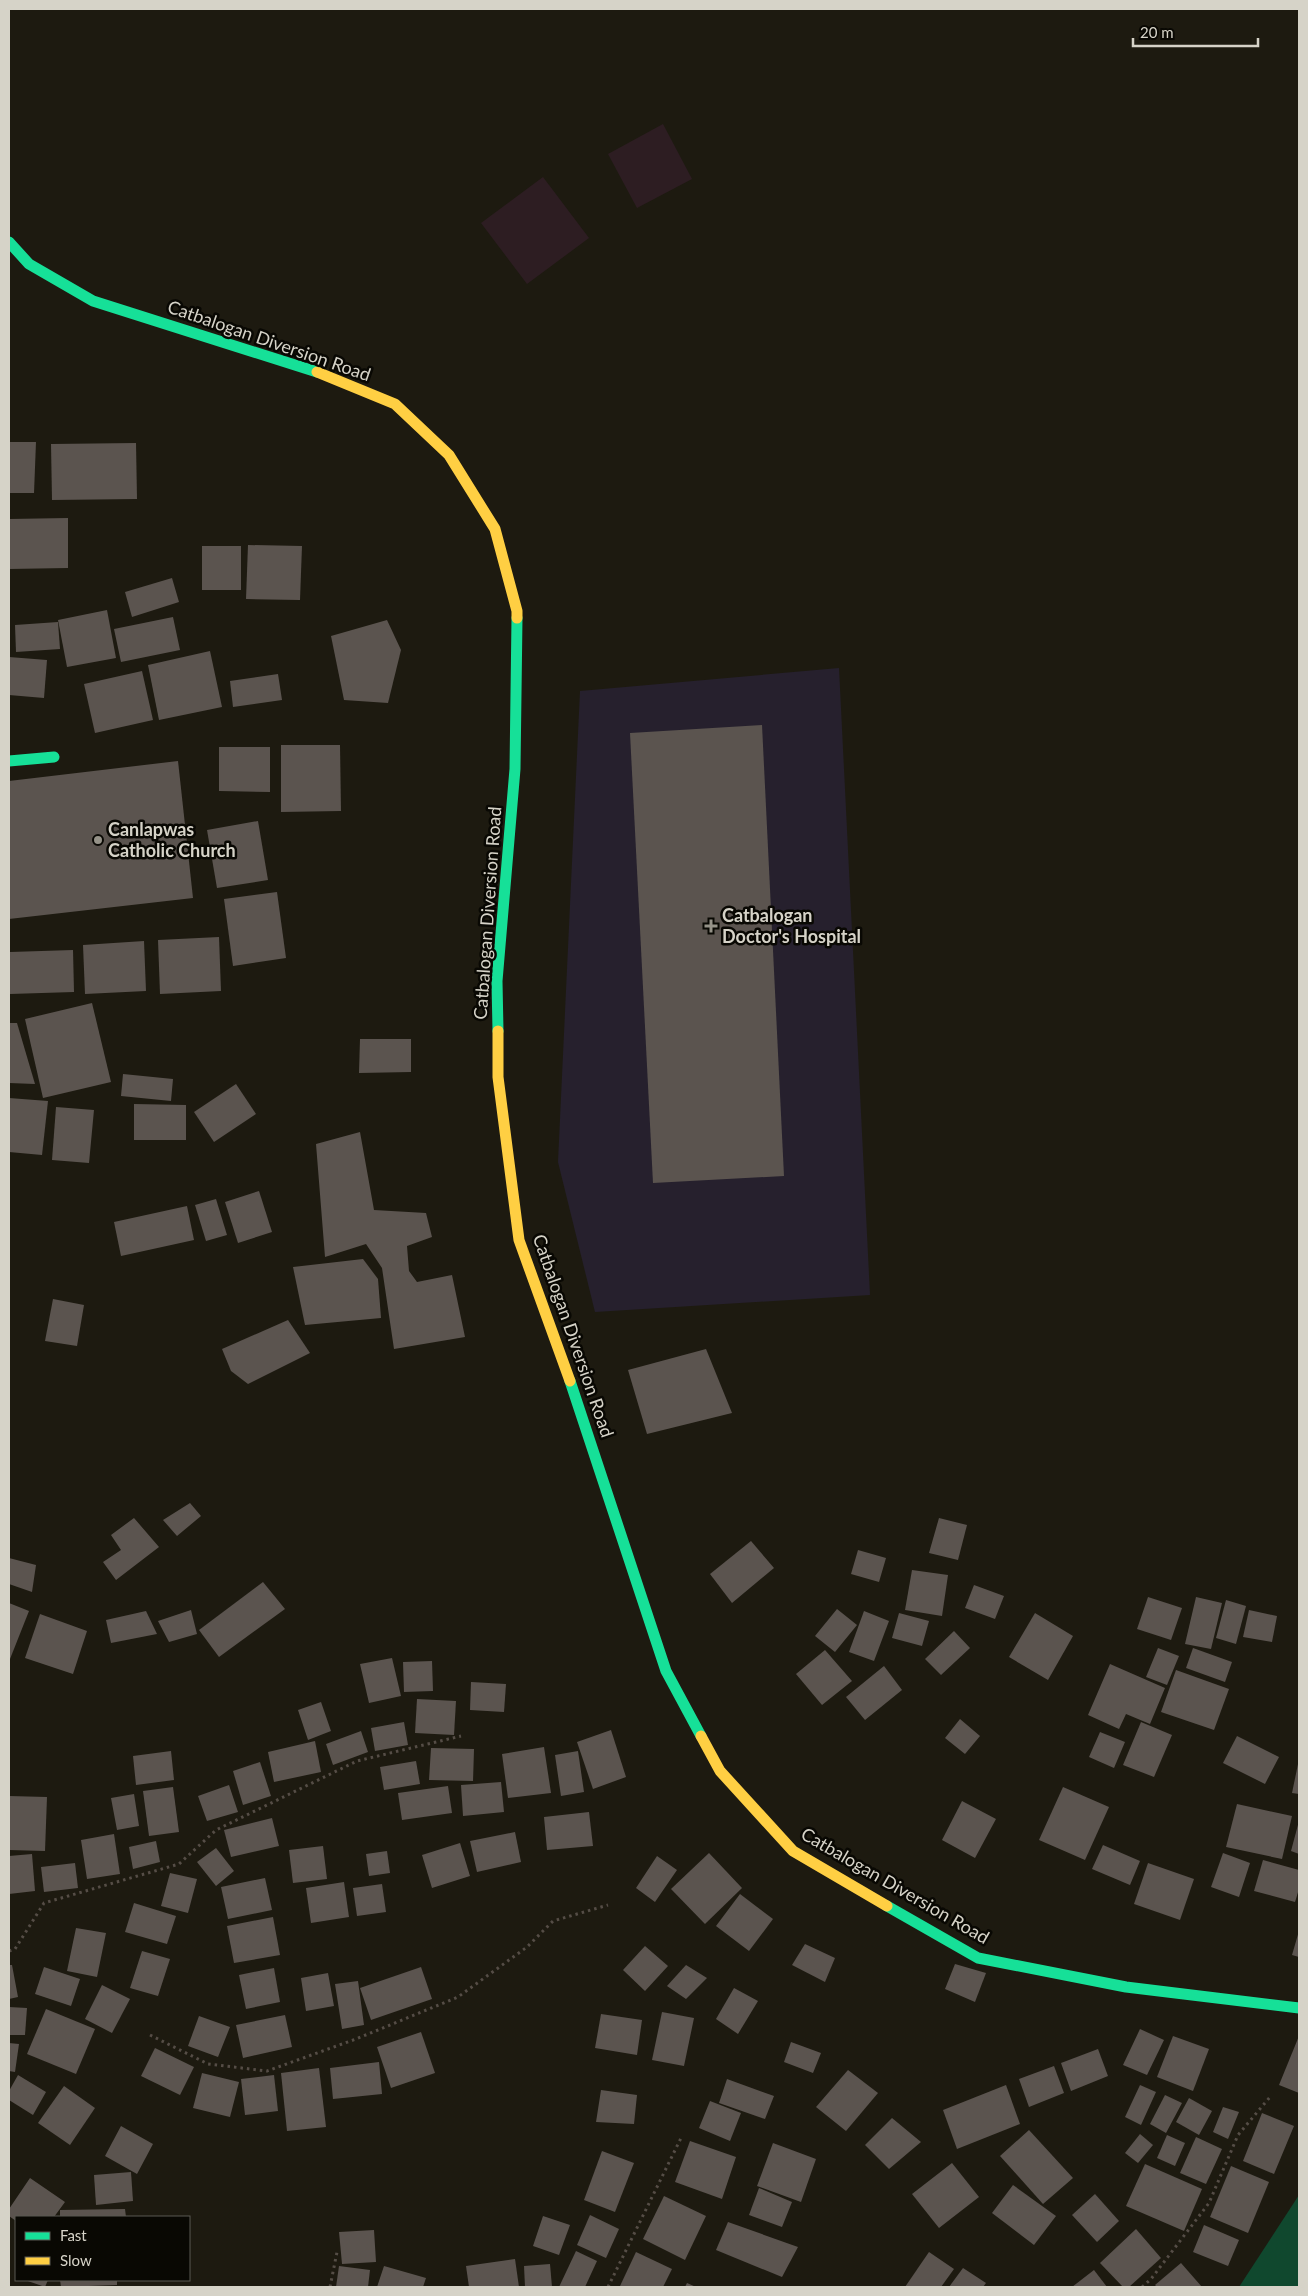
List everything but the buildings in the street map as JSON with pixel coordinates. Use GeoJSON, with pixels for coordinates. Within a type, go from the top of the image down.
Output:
{"type":"FeatureCollection","features":[{"type":"Feature","properties":{"kind":"main road","name":"Catbalogan Diversion Road"},"geometry":{"type":"LineString","coordinates":[[9,242],[29,264],[93,301],[324,374],[395,404],[449,455],[495,529],[517,611],[515,769],[497,981],[498,1078],[519,1240],[586,1424],[666,1672],[720,1771],[793,1851],[978,1958],[1126,1987],[1299,2008]]}},
{"type":"Feature","properties":{"kind":"main road"},"geometry":{"type":"LineString","coordinates":[[9,761],[54,758]]}},
{"type":"Feature","properties":{"kind":"path"},"geometry":{"type":"LineString","coordinates":[[9,1951],[15,1949],[44,1903],[179,1864],[216,1830],[358,1761],[461,1736]]}},
{"type":"Feature","properties":{"kind":"path"},"geometry":{"type":"LineString","coordinates":[[150,2035],[208,2064],[267,2071],[356,2039],[458,1997],[528,1947],[553,1921],[608,1905]]}},
{"type":"Feature","properties":{"kind":"path"},"geometry":{"type":"LineString","coordinates":[[1142,2287],[1151,2279],[1210,2203],[1238,2135],[1270,2097]]}},
{"type":"Feature","properties":{"kind":"path"},"geometry":{"type":"LineString","coordinates":[[608,2287],[681,2138]]}},
{"type":"Feature","properties":{"kind":"path"},"geometry":{"type":"LineString","coordinates":[[330,2287],[337,2252]]}},
{"type":"Feature","properties":{"kind":"shaded area"},"geometry":{"type":"Polygon","coordinates":[[[663,124],[692,179],[637,208],[608,154],[663,124]]]}},
{"type":"Feature","properties":{"kind":"shaded area"},"geometry":{"type":"Polygon","coordinates":[[[543,177],[589,238],[527,284],[481,223],[543,177]]]}},
{"type":"Feature","properties":{"kind":"shaded area","name":"Catbalogan Doctor's Hospital"},"geometry":{"type":"Polygon","coordinates":[[[839,668],[870,1295],[595,1312],[558,1162],[580,691],[839,668]]]}},
{"type":"Feature","properties":{"kind":"green space"},"geometry":{"type":"Polygon","coordinates":[[[1299,2195],[1299,2287],[1239,2287],[1299,2195]]]}},
{"type":"Feature","properties":{"kind":"traffic: fast"},"geometry":{"type":"LineString","coordinates":[[9,242],[29,264],[93,301],[317,372]]}},
{"type":"Feature","properties":{"kind":"traffic: fast"},"geometry":{"type":"LineString","coordinates":[[498,1031],[497,981],[515,769],[517,618]]}},
{"type":"Feature","properties":{"kind":"traffic: fast"},"geometry":{"type":"LineString","coordinates":[[9,761],[54,757]]}},
{"type":"Feature","properties":{"kind":"traffic: fast"},"geometry":{"type":"LineString","coordinates":[[570,1381],[666,1671],[701,1736]]}},
{"type":"Feature","properties":{"kind":"traffic: fast"},"geometry":{"type":"LineString","coordinates":[[887,1906],[978,1958],[1126,1987],[1299,2008]]}},
{"type":"Feature","properties":{"kind":"traffic: slow"},"geometry":{"type":"LineString","coordinates":[[317,372],[395,404],[449,455],[495,529],[517,611],[517,618]]}},
{"type":"Feature","properties":{"kind":"traffic: slow"},"geometry":{"type":"LineString","coordinates":[[498,1031],[498,1077],[519,1240],[570,1381]]}},
{"type":"Feature","properties":{"kind":"traffic: slow"},"geometry":{"type":"LineString","coordinates":[[701,1736],[720,1771],[793,1851],[887,1906]]}},
{"type":"Feature","properties":{"kind":"place","name":"Canlapwas Catholic Church"},"geometry":{"type":"Point","coordinates":[98,840]}},
{"type":"Feature","properties":{"kind":"place","name":"Catbalogan Doctor's Hospital"},"geometry":{"type":"Point","coordinates":[711,926]}}]}
